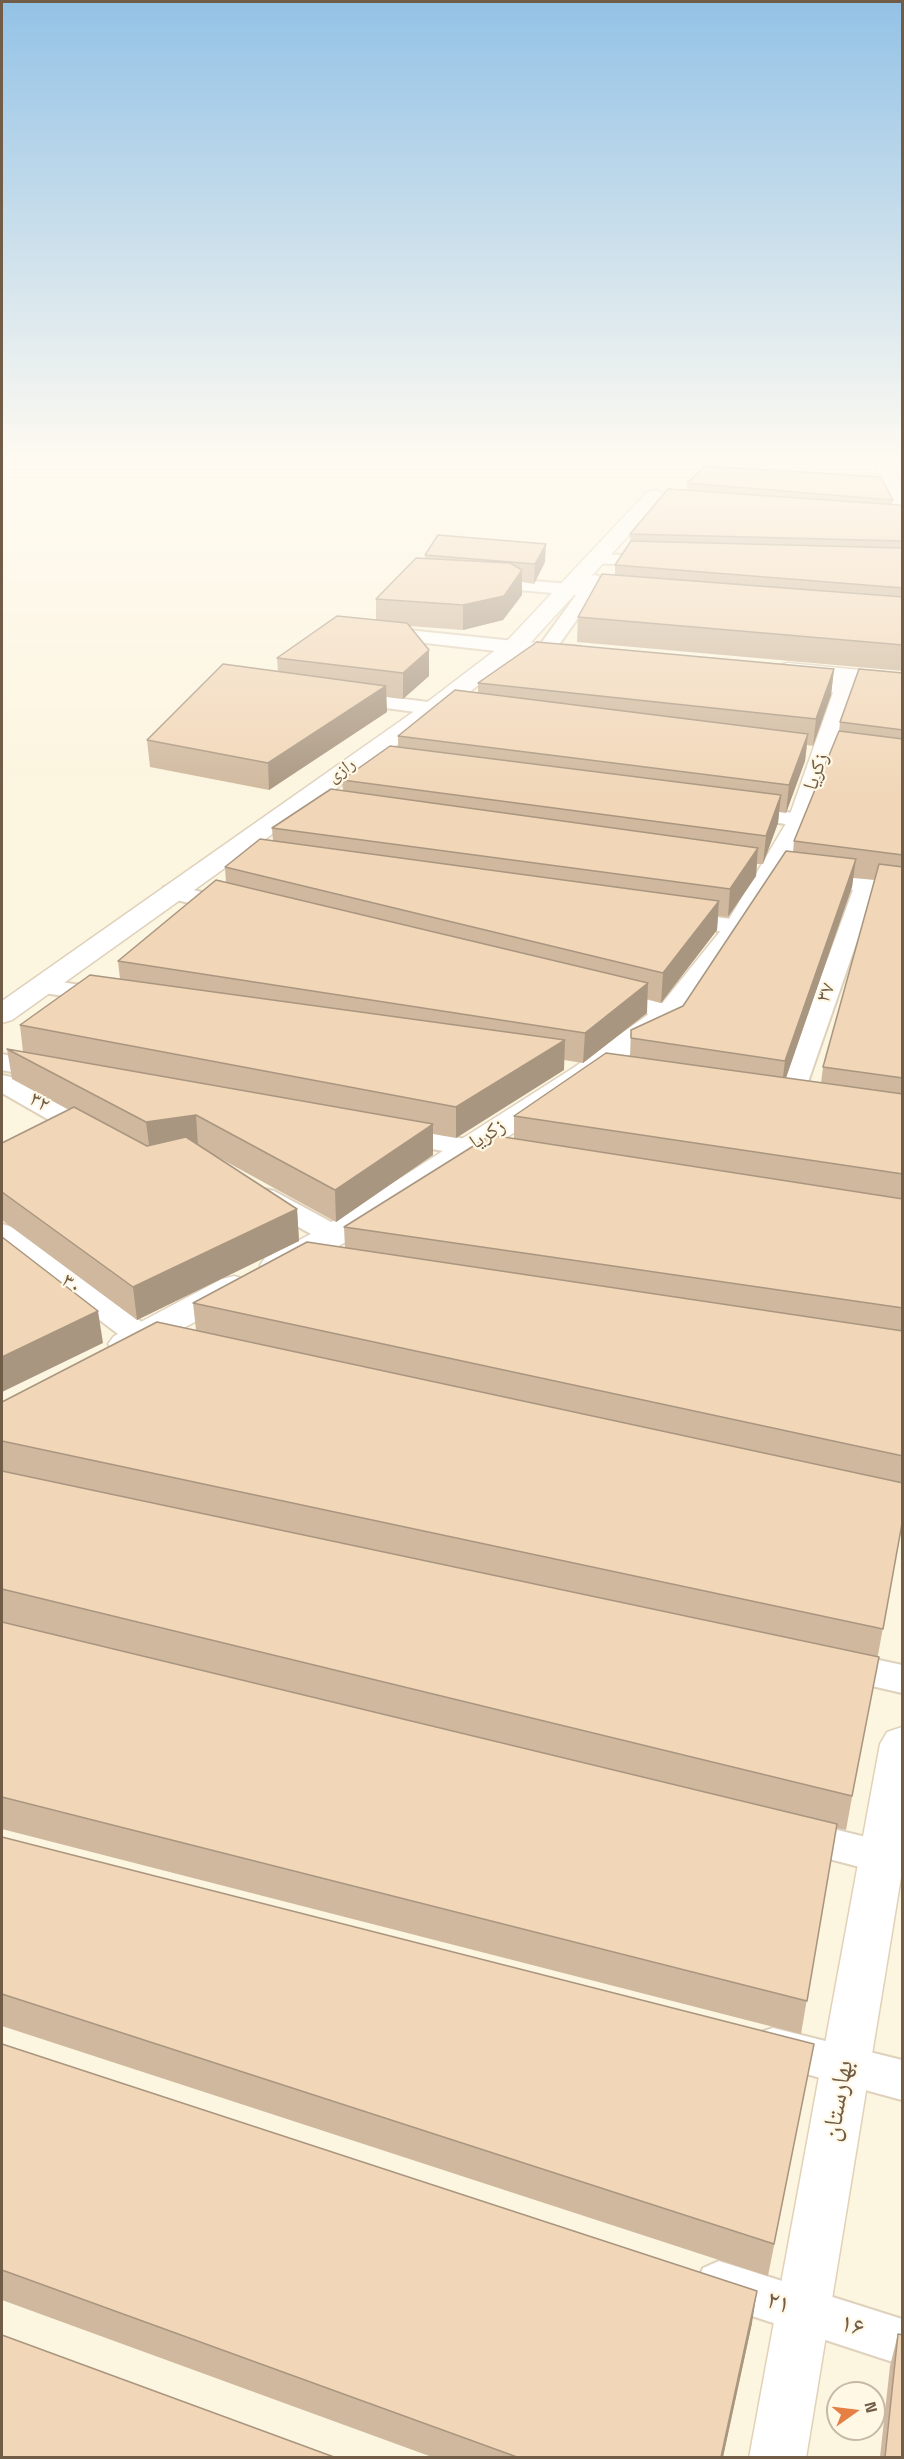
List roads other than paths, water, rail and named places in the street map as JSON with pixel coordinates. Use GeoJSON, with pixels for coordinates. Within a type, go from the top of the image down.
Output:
{"type":"FeatureCollection","features":[{"type":"Feature","properties":{"kind":"street","name":"رازی"},"geometry":{"type":"LineString","coordinates":[[2,1014],[356,761],[434,708],[514,647],[577,590],[593,572]]}},
{"type":"Feature","properties":{"kind":"street"},"geometry":{"type":"LineString","coordinates":[[465,581],[645,596]]}},
{"type":"Feature","properties":{"kind":"street"},"geometry":{"type":"LineString","coordinates":[[546,649],[577,590]]}},
{"type":"Feature","properties":{"kind":"street"},"geometry":{"type":"LineString","coordinates":[[359,632],[546,649],[592,658],[570,661],[514,647]]}},
{"type":"Feature","properties":{"kind":"street"},"geometry":{"type":"LineString","coordinates":[[903,681],[765,674],[846,687],[903,693]]}},
{"type":"Feature","properties":{"kind":"street","name":"زکریا"},"geometry":{"type":"LineString","coordinates":[[100,1358],[334,1234],[584,1074],[670,1012],[738,927],[761,871],[801,820],[846,687]]}},
{"type":"Feature","properties":{"kind":"street"},"geometry":{"type":"LineString","coordinates":[[329,695],[481,714]]}},
{"type":"Feature","properties":{"kind":"street"},"geometry":{"type":"LineString","coordinates":[[356,761],[391,766]]}},
{"type":"Feature","properties":{"kind":"street"},"geometry":{"type":"LineString","coordinates":[[293,806],[328,811]]}},
{"type":"Feature","properties":{"kind":"street"},"geometry":{"type":"LineString","coordinates":[[719,809],[801,820]]}},
{"type":"Feature","properties":{"kind":"street"},"geometry":{"type":"LineString","coordinates":[[223,856],[258,861]]}},
{"type":"Feature","properties":{"kind":"street"},"geometry":{"type":"LineString","coordinates":[[761,871],[903,889]]}},
{"type":"Feature","properties":{"kind":"street","name":"۳۷"},"geometry":{"type":"LineString","coordinates":[[788,1102],[866,884]]}},
{"type":"Feature","properties":{"kind":"street"},"geometry":{"type":"LineString","coordinates":[[172,892],[253,912]]}},
{"type":"Feature","properties":{"kind":"street"},"geometry":{"type":"LineString","coordinates":[[656,916],[738,927]]}},
{"type":"Feature","properties":{"kind":"street"},"geometry":{"type":"LineString","coordinates":[[41,986],[134,1001]]}},
{"type":"Feature","properties":{"kind":"street"},"geometry":{"type":"LineString","coordinates":[[589,993],[670,1012]]}},
{"type":"Feature","properties":{"kind":"street"},"geometry":{"type":"LineString","coordinates":[[2,1062],[71,1075]]}},
{"type":"Feature","properties":{"kind":"street"},"geometry":{"type":"LineString","coordinates":[[552,1068],[618,1078]]}},
{"type":"Feature","properties":{"kind":"street","name":"۳۲"},"geometry":{"type":"LineString","coordinates":[[2,1083],[112,1144]]}},
{"type":"Feature","properties":{"kind":"street"},"geometry":{"type":"LineString","coordinates":[[374,1131],[515,1155]]}},
{"type":"Feature","properties":{"kind":"street"},"geometry":{"type":"LineString","coordinates":[[238,1183],[334,1234]]}},
{"type":"Feature","properties":{"kind":"street","name":"۳۰"},"geometry":{"type":"LineString","coordinates":[[2,1233],[141,1336]]}},
{"type":"Feature","properties":{"kind":"street"},"geometry":{"type":"LineString","coordinates":[[280,1263],[327,1270]]}},
{"type":"Feature","properties":{"kind":"street"},"geometry":{"type":"LineString","coordinates":[[141,1336],[200,1349]]}},
{"type":"Feature","properties":{"kind":"street"},"geometry":{"type":"LineString","coordinates":[[809,1659],[903,1679]]}},
{"type":"Feature","properties":{"kind":"street","name":"بهارستان"},"geometry":{"type":"LineString","coordinates":[[777,2457],[845,2066],[893,1860],[903,1744]]}},
{"type":"Feature","properties":{"kind":"street"},"geometry":{"type":"LineString","coordinates":[[767,1829],[893,1860]]}},
{"type":"Feature","properties":{"kind":"street"},"geometry":{"type":"LineString","coordinates":[[741,2039],[903,2080]]}},
{"type":"Feature","properties":{"kind":"street","name":"۲۱"},"geometry":{"type":"LineString","coordinates":[[678,2271],[802,2312]]}},
{"type":"Feature","properties":{"kind":"street","name":"۱۶"},"geometry":{"type":"LineString","coordinates":[[802,2312],[903,2342]]}}]}
